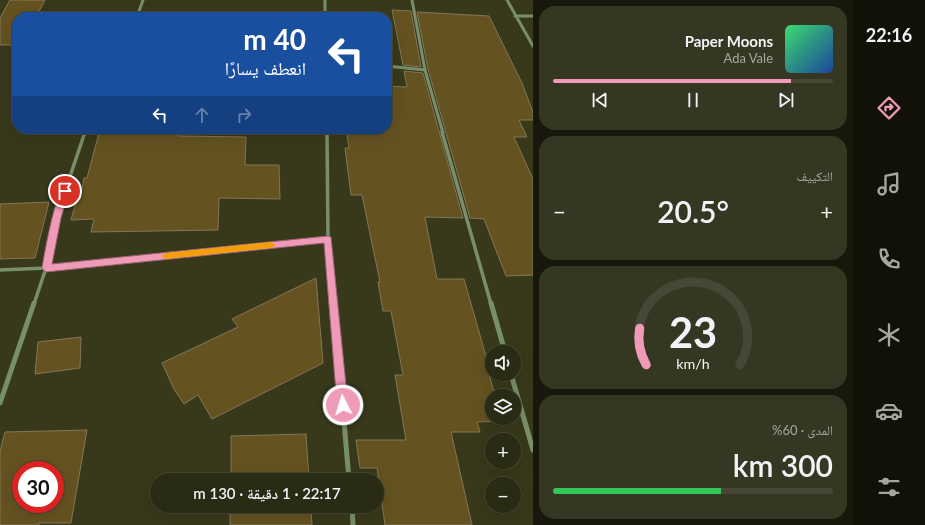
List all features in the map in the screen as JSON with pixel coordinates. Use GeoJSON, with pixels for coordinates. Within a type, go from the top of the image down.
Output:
{"type":"FeatureCollection","features":[{"type":"Feature","properties":{"kind":"street"},"geometry":{"type":"LineString","coordinates":[[139,12],[143,0]]}},
{"type":"Feature","properties":{"kind":"street"},"geometry":{"type":"LineString","coordinates":[[325,0],[325,12]]}},
{"type":"Feature","properties":{"kind":"street"},"geometry":{"type":"LineString","coordinates":[[412,0],[425,70],[503,345]]}},
{"type":"Feature","properties":{"kind":"street"},"geometry":{"type":"LineString","coordinates":[[506,0],[533,46]]}},
{"type":"Feature","properties":{"kind":"street"},"geometry":{"type":"LineString","coordinates":[[515,16],[533,16]]}},
{"type":"Feature","properties":{"kind":"street"},"geometry":{"type":"LineString","coordinates":[[392,67],[425,70]]}},
{"type":"Feature","properties":{"kind":"street"},"geometry":{"type":"LineString","coordinates":[[0,403],[46,268],[56,218],[84,134]]}},
{"type":"Feature","properties":{"kind":"street"},"geometry":{"type":"LineString","coordinates":[[327,134],[328,239],[348,473]]}},
{"type":"Feature","properties":{"kind":"street"},"geometry":{"type":"LineString","coordinates":[[0,270],[46,268],[328,239]]}},
{"type":"Feature","properties":{"kind":"street"},"geometry":{"type":"LineString","coordinates":[[513,381],[533,450]]}},
{"type":"Feature","properties":{"kind":"street"},"geometry":{"type":"LineString","coordinates":[[352,513],[353,525]]}},
{"type":"Feature","properties":{"kind":"building"},"geometry":{"type":"Polygon","coordinates":[[[10,0],[45,0],[39,12],[12,12],[12,45],[0,45],[0,18],[10,0]]]}},
{"type":"Feature","properties":{"kind":"building"},"geometry":{"type":"Polygon","coordinates":[[[392,10],[411,11],[421,67],[403,65],[392,10]]]}},
{"type":"Feature","properties":{"kind":"building"},"geometry":{"type":"Polygon","coordinates":[[[417,12],[489,16],[522,83],[533,112],[533,120],[519,120],[527,137],[514,137],[533,179],[533,275],[506,276],[484,219],[470,218],[428,69],[417,12]]]}},
{"type":"Feature","properties":{"kind":"building"},"geometry":{"type":"Polygon","coordinates":[[[404,71],[423,73],[463,218],[425,217],[437,279],[464,279],[485,353],[485,381],[491,381],[493,389],[485,389],[485,422],[477,422],[480,432],[451,432],[472,525],[385,525],[383,513],[384,473],[378,473],[377,468],[360,468],[356,440],[406,440],[395,375],[403,375],[391,311],[383,311],[378,282],[380,282],[362,195],[351,195],[345,148],[349,148],[347,134],[392,134],[392,86],[407,87],[404,71]]]}},
{"type":"Feature","properties":{"kind":"building"},"geometry":{"type":"Polygon","coordinates":[[[99,134],[178,134],[178,136],[246,137],[245,165],[279,165],[280,199],[219,198],[218,230],[91,232],[94,219],[71,220],[78,194],[81,194],[84,178],[87,178],[99,134]]]}},
{"type":"Feature","properties":{"kind":"building"},"geometry":{"type":"Polygon","coordinates":[[[49,202],[35,258],[0,259],[0,204],[49,202]]]}},
{"type":"Feature","properties":{"kind":"building"},"geometry":{"type":"Polygon","coordinates":[[[316,278],[323,363],[212,419],[198,395],[184,404],[174,389],[162,363],[238,327],[232,319],[316,278]]]}},
{"type":"Feature","properties":{"kind":"building"},"geometry":{"type":"Polygon","coordinates":[[[81,337],[80,368],[35,374],[38,342],[81,337]]]}},
{"type":"Feature","properties":{"kind":"building"},"geometry":{"type":"Polygon","coordinates":[[[87,430],[71,523],[0,525],[0,451],[5,432],[87,430]]]}},
{"type":"Feature","properties":{"kind":"building"},"geometry":{"type":"Polygon","coordinates":[[[306,434],[309,473],[231,473],[231,436],[306,434]]]}},
{"type":"Feature","properties":{"kind":"building"},"geometry":{"type":"Polygon","coordinates":[[[230,513],[311,513],[312,525],[230,525],[230,513]]]}},
{"type":"Feature","properties":{"kind":"slow traffic"},"geometry":{"type":"LineString","coordinates":[[166,256],[271,245]]}},
{"type":"Feature","properties":{"kind":"route"},"geometry":{"type":"LineString","coordinates":[[65,191],[56,218],[46,268],[328,239],[343,405]]}}]}
